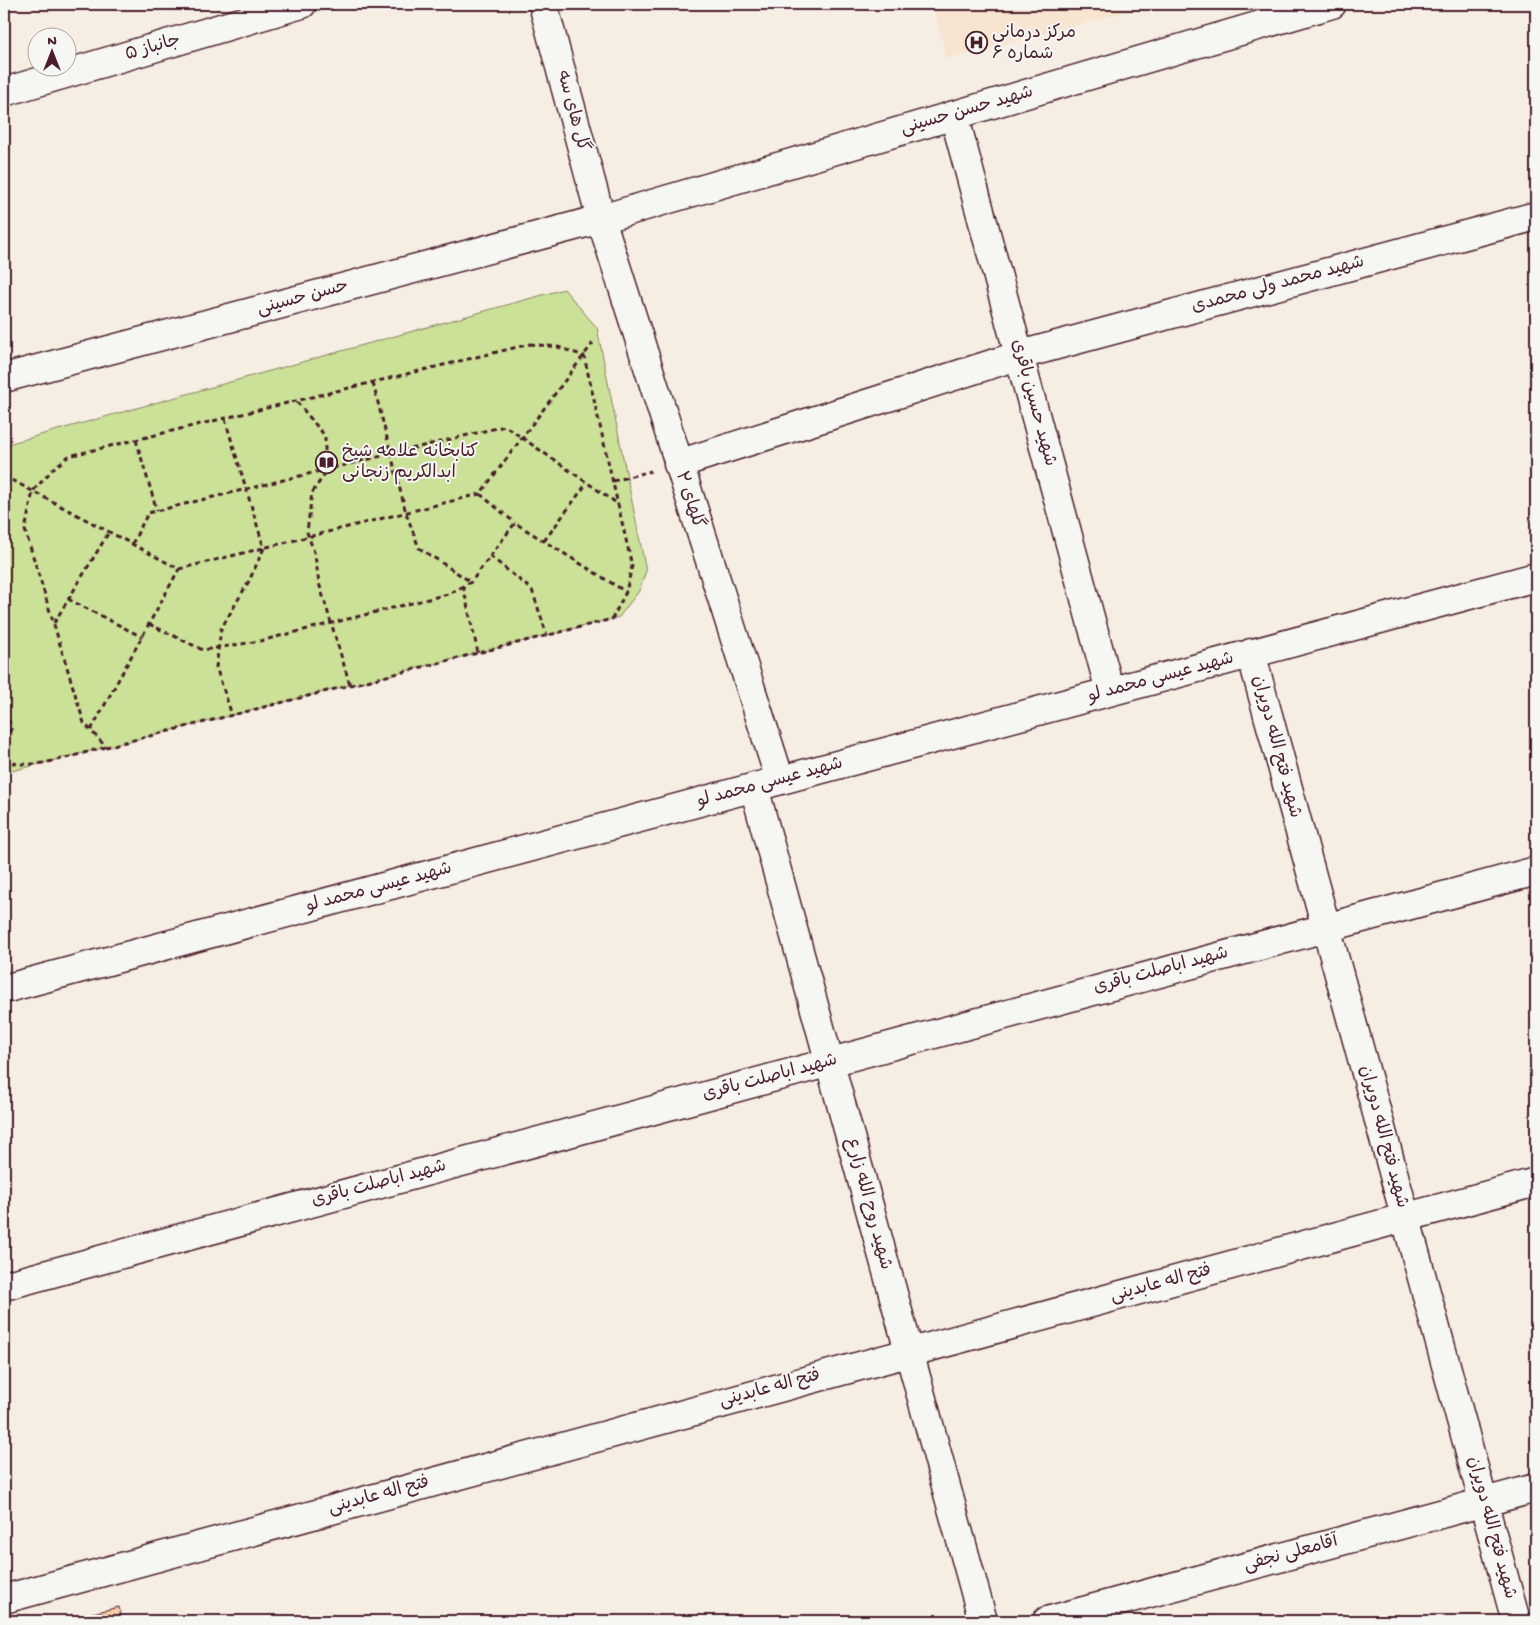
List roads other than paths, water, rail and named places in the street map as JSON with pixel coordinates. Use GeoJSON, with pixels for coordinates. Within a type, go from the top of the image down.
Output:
{"type":"FeatureCollection","features":[{"type":"Feature","properties":{"kind":"street","name":"جانباز ۵"},"geometry":{"type":"LineString","coordinates":[[4,92],[302,4]]}},
{"type":"Feature","properties":{"kind":"street","name":"گل های سه"},"geometry":{"type":"LineString","coordinates":[[543,4],[601,219]]}},
{"type":"Feature","properties":{"kind":"street","name":"شهید حسن حسینی"},"geometry":{"type":"LineString","coordinates":[[601,219],[1332,4]]}},
{"type":"Feature","properties":{"kind":"street","name":"شهید حسین باقری"},"geometry":{"type":"LineString","coordinates":[[954,115],[1110,691]]}},
{"type":"Feature","properties":{"kind":"street","name":"شهید محمد ولی محمدی"},"geometry":{"type":"LineString","coordinates":[[678,464],[1020,354],[1536,216]]}},
{"type":"Feature","properties":{"kind":"street","name":"حسن حسینی"},"geometry":{"type":"LineString","coordinates":[[4,378],[601,219]]}},
{"type":"Feature","properties":{"kind":"street","name":"گلهای ۲"},"geometry":{"type":"LineString","coordinates":[[601,219],[780,780]]}},
{"type":"Feature","properties":{"kind":"street","name":"شهید عیسی محمد لو"},"geometry":{"type":"LineString","coordinates":[[4,989],[1536,577]]}},
{"type":"Feature","properties":{"kind":"street","name":"شهید فتح الله دویران"},"geometry":{"type":"LineString","coordinates":[[1251,653],[1516,1621]]}},
{"type":"Feature","properties":{"kind":"street","name":"شهید روح الله زارع"},"geometry":{"type":"LineString","coordinates":[[754,787],[983,1621]]}},
{"type":"Feature","properties":{"kind":"street","name":"شهید اباصلت باقری"},"geometry":{"type":"LineString","coordinates":[[4,1286],[1325,926],[1536,871]]}},
{"type":"Feature","properties":{"kind":"street","name":"فتح اله عابدینی"},"geometry":{"type":"LineString","coordinates":[[4,1599],[1536,1182]]}},
{"type":"Feature","properties":{"kind":"street","name":"آقامعلی نجفی"},"geometry":{"type":"LineString","coordinates":[[1047,1621],[1536,1488]]}},
{"type":"Feature","properties":{"kind":"place","name":"مرکز درمانی شماره ۶"},"geometry":{"type":"Point","coordinates":[976,43]}},
{"type":"Feature","properties":{"kind":"place","name":"کتابخانه علامه شیخ ابدالکریم زنجانی"},"geometry":{"type":"Point","coordinates":[326,462]}}]}
